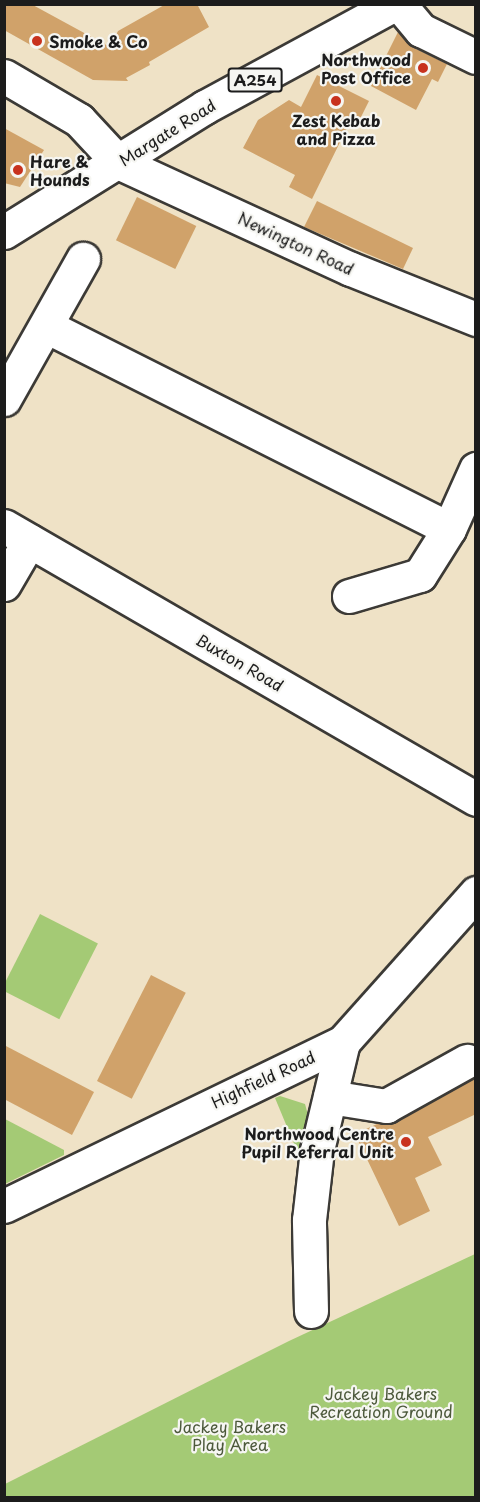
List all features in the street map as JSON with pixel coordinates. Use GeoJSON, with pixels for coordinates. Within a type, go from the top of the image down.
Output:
{"type":"FeatureCollection","features":[{"type":"Feature","properties":{"kind":"street"},"geometry":{"type":"LineString","coordinates":[[397,4],[421,30],[476,57]]}},
{"type":"Feature","properties":{"kind":"street","name":"Margate Road"},"geometry":{"type":"LineString","coordinates":[[4,231],[205,107],[397,4]]}},
{"type":"Feature","properties":{"kind":"street"},"geometry":{"type":"LineString","coordinates":[[4,76],[79,120],[118,162]]}},
{"type":"Feature","properties":{"kind":"street","name":"Newington Road"},"geometry":{"type":"LineString","coordinates":[[118,162],[351,269],[476,319]]}},
{"type":"Feature","properties":{"kind":"street"},"geometry":{"type":"LineString","coordinates":[[4,399],[83,259]]}},
{"type":"Feature","properties":{"kind":"street"},"geometry":{"type":"LineString","coordinates":[[46,326],[449,529]]}},
{"type":"Feature","properties":{"kind":"street"},"geometry":{"type":"LineString","coordinates":[[349,596],[420,575],[449,529],[476,469]]}},
{"type":"Feature","properties":{"kind":"street"},"geometry":{"type":"LineString","coordinates":[[4,584],[17,534]]}},
{"type":"Feature","properties":{"kind":"street","name":"Buxton Road"},"geometry":{"type":"LineString","coordinates":[[17,534],[476,799]]}},
{"type":"Feature","properties":{"kind":"street","name":"Highfield Road"},"geometry":{"type":"LineString","coordinates":[[4,1206],[343,1042],[476,893]]}},
{"type":"Feature","properties":{"kind":"street"},"geometry":{"type":"LineString","coordinates":[[311,1311],[309,1220],[317,1150],[343,1042]]}},
{"type":"Feature","properties":{"kind":"street"},"geometry":{"type":"LineString","coordinates":[[330,1097],[386,1106],[467,1061]]}},
{"type":"Feature","properties":{"kind":"green space"},"geometry":{"type":"Polygon","coordinates":[[[40,914],[98,944],[59,1019],[4,991],[4,985],[40,914]]]}},
{"type":"Feature","properties":{"kind":"green space"},"geometry":{"type":"Polygon","coordinates":[[[280,1096],[305,1104],[308,1115],[300,1158],[275,1098],[280,1096]]]}},
{"type":"Feature","properties":{"kind":"green space"},"geometry":{"type":"Polygon","coordinates":[[[5,1119],[64,1150],[64,1155],[5,1184],[5,1119]]]}},
{"type":"Feature","properties":{"kind":"green space","name":"Jackey Bakers Recreation Ground"},"geometry":{"type":"Polygon","coordinates":[[[475,1254],[475,1497],[5,1497],[5,1484],[289,1341],[475,1254]]]}},
{"type":"Feature","properties":{"kind":"building"},"geometry":{"type":"Polygon","coordinates":[[[4,4],[31,4],[110,47],[118,31],[166,4],[197,4],[209,27],[149,62],[150,65],[126,78],[128,81],[93,80],[4,30],[4,4]]]}},
{"type":"Feature","properties":{"kind":"building"},"geometry":{"type":"Polygon","coordinates":[[[398,32],[412,47],[447,64],[438,82],[432,79],[416,110],[371,86],[398,32]]]}},
{"type":"Feature","properties":{"kind":"building"},"geometry":{"type":"Polygon","coordinates":[[[317,75],[369,101],[355,129],[348,126],[312,199],[289,187],[295,175],[243,148],[258,120],[289,100],[301,107],[317,75]]]}},
{"type":"Feature","properties":{"kind":"building","name":"Hare & Hounds"},"geometry":{"type":"Polygon","coordinates":[[[4,128],[44,150],[20,187],[4,183],[4,128]]]}},
{"type":"Feature","properties":{"kind":"building"},"geometry":{"type":"Polygon","coordinates":[[[137,197],[196,226],[175,269],[116,240],[137,197]]]}},
{"type":"Feature","properties":{"kind":"building"},"geometry":{"type":"Polygon","coordinates":[[[317,201],[413,248],[403,269],[304,227],[317,201]]]}},
{"type":"Feature","properties":{"kind":"building"},"geometry":{"type":"Polygon","coordinates":[[[151,975],[186,993],[132,1099],[97,1081],[151,975]]]}},
{"type":"Feature","properties":{"kind":"building"},"geometry":{"type":"Polygon","coordinates":[[[4,1045],[94,1092],[72,1135],[4,1099],[4,1045]]]}},
{"type":"Feature","properties":{"kind":"building"},"geometry":{"type":"Polygon","coordinates":[[[476,1078],[476,1114],[428,1137],[442,1165],[415,1178],[430,1211],[399,1226],[355,1134],[377,1124],[395,1122],[476,1078]]]}},
{"type":"Feature","properties":{"kind":"place","name":"Smoke & Co"},"geometry":{"type":"Point","coordinates":[37,41]}},
{"type":"Feature","properties":{"kind":"place","name":"Northwood Post Office"},"geometry":{"type":"Point","coordinates":[423,68]}},
{"type":"Feature","properties":{"kind":"place","name":"Zest Kebab and Pizza"},"geometry":{"type":"Point","coordinates":[336,101]}},
{"type":"Feature","properties":{"kind":"place","name":"Hare & Hounds"},"geometry":{"type":"Point","coordinates":[18,170]}},
{"type":"Feature","properties":{"kind":"place","name":"Northwood Centre Pupil Referral Unit"},"geometry":{"type":"Point","coordinates":[406,1142]}},
{"type":"Feature","properties":{"kind":"park label","name":"Jackey Bakers Play Area"},"geometry":{"type":"Point","coordinates":[230,1435]}}]}
